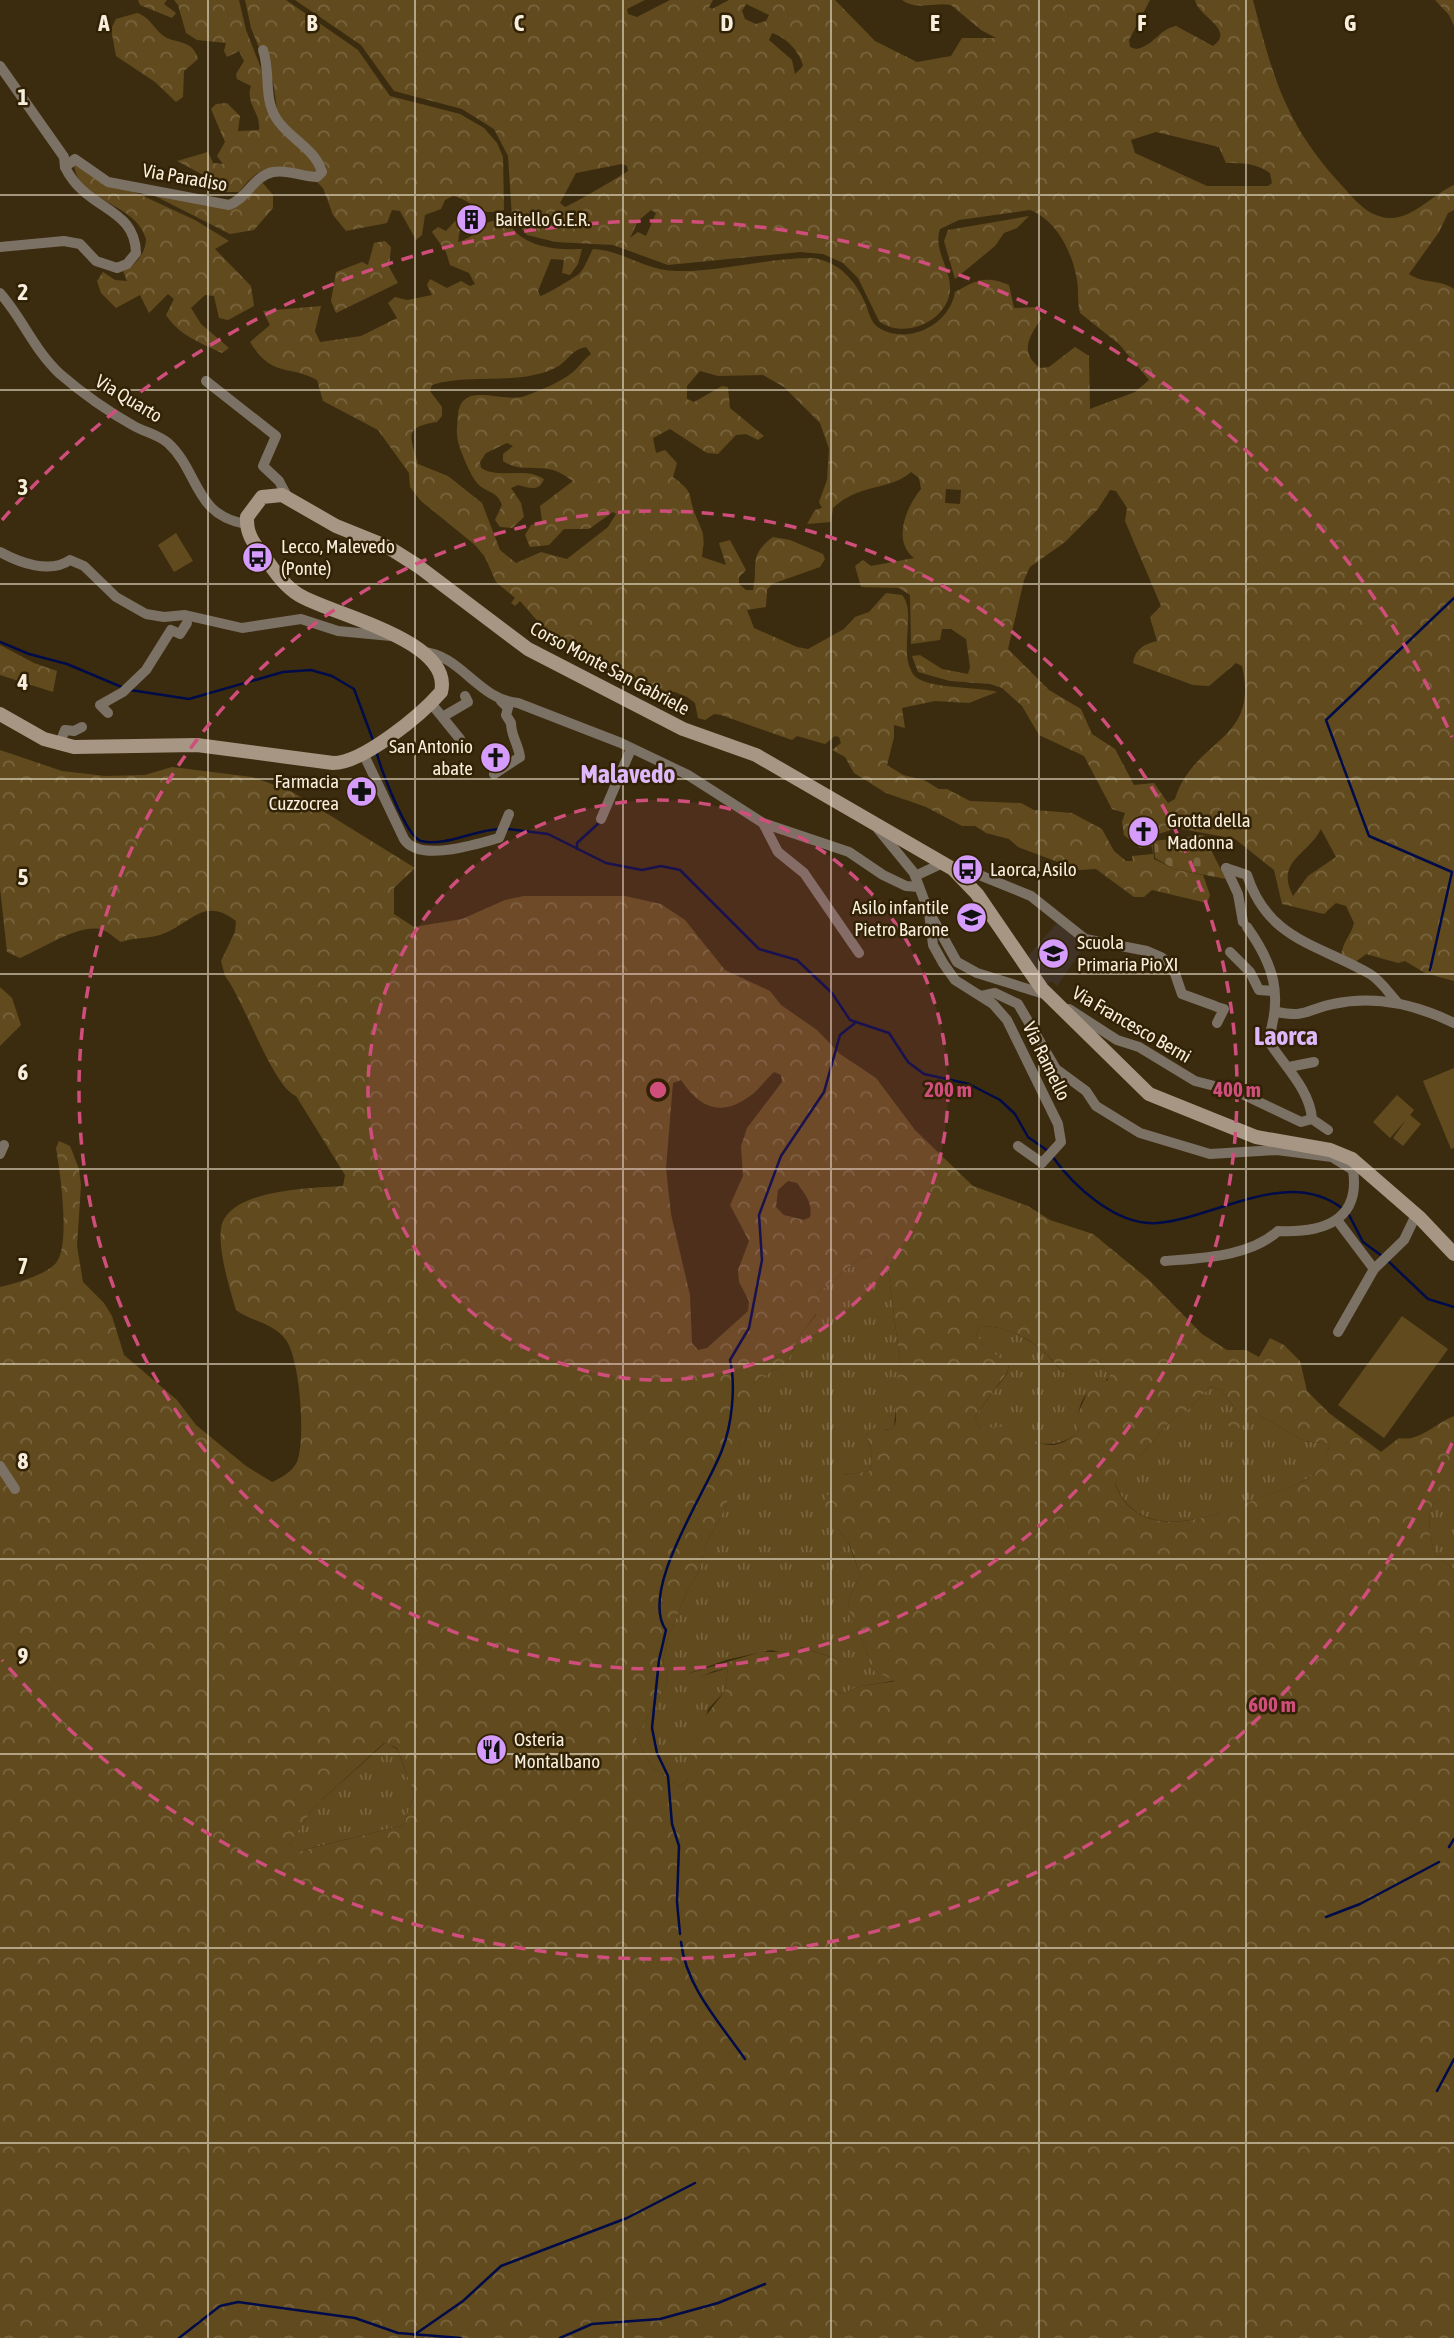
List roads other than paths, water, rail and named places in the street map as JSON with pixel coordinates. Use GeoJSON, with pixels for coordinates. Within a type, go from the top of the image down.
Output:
{"type":"FeatureCollection","features":[{"type":"Feature","properties":{"kind":"main road"},"geometry":{"type":"LineString","coordinates":[[0,714],[59,745],[97,748],[197,745],[332,763],[345,762],[387,737],[440,692],[442,678],[438,667],[422,652],[396,636],[319,605],[290,589],[256,546],[246,524],[250,511],[262,497],[272,494],[287,496]]}},
{"type":"Feature","properties":{"kind":"main road","name":"Corso Monte San Gabriele"},"geometry":{"type":"LineString","coordinates":[[287,496],[329,522],[405,557],[528,649],[671,724],[751,752],[943,863],[962,876],[1050,997],[1144,1090],[1158,1099],[1272,1142],[1317,1152],[1340,1152],[1352,1158],[1416,1215],[1454,1254]]}},
{"type":"Feature","properties":{"kind":"street","name":"Via Paradiso"},"geometry":{"type":"LineString","coordinates":[[65,167],[75,159],[108,182],[229,205],[239,202],[260,177],[272,172],[317,177],[322,172],[316,159],[278,121],[267,99],[267,60],[263,50]]}},
{"type":"Feature","properties":{"kind":"street"},"geometry":{"type":"LineString","coordinates":[[0,66],[64,157],[65,167],[73,183],[88,198],[126,221],[136,237],[136,253],[127,264],[117,268],[96,261],[80,244],[64,241],[0,247]]}},
{"type":"Feature","properties":{"kind":"street","name":"Via Quarto"},"geometry":{"type":"LineString","coordinates":[[0,293],[20,317],[40,355],[47,362],[96,401],[135,427],[167,442],[212,508],[226,518],[246,524]]}},
{"type":"Feature","properties":{"kind":"street"},"geometry":{"type":"LineString","coordinates":[[206,381],[276,436],[263,466],[279,481],[287,496]]}},
{"type":"Feature","properties":{"kind":"street"},"geometry":{"type":"LineString","coordinates":[[0,552],[13,559],[52,568],[70,560],[84,566],[116,597],[146,614],[164,617],[185,615],[242,628],[301,619],[338,631],[396,636]]}},
{"type":"Feature","properties":{"kind":"street"},"geometry":{"type":"LineString","coordinates":[[108,713],[100,705],[126,689],[155,660],[171,630],[180,634],[187,623]]}},
{"type":"Feature","properties":{"kind":"street"},"geometry":{"type":"LineString","coordinates":[[422,652],[437,652],[508,708],[506,715],[512,723],[511,736],[518,745],[520,757],[495,774]]}},
{"type":"Feature","properties":{"kind":"street"},"geometry":{"type":"LineString","coordinates":[[444,716],[468,702],[460,694],[478,686]]}},
{"type":"Feature","properties":{"kind":"street"},"geometry":{"type":"LineString","coordinates":[[501,701],[518,703],[631,748],[688,775],[764,823],[849,852],[883,875],[906,886],[943,863]]}},
{"type":"Feature","properties":{"kind":"street"},"geometry":{"type":"LineString","coordinates":[[430,702],[460,739]]}},
{"type":"Feature","properties":{"kind":"street"},"geometry":{"type":"LineString","coordinates":[[59,745],[65,730],[74,731],[82,727]]}},
{"type":"Feature","properties":{"kind":"street"},"geometry":{"type":"LineString","coordinates":[[601,819],[631,748]]}},
{"type":"Feature","properties":{"kind":"street"},"geometry":{"type":"LineString","coordinates":[[363,753],[404,839],[413,849],[425,851],[464,847],[499,838],[508,818]]}},
{"type":"Feature","properties":{"kind":"street","name":"Via Ramello"},"geometry":{"type":"LineString","coordinates":[[871,820],[917,881],[929,913],[933,945],[943,964],[955,980],[993,1004],[1018,1037],[1029,1070],[1058,1124],[1059,1147]]}},
{"type":"Feature","properties":{"kind":"street"},"geometry":{"type":"LineString","coordinates":[[764,823],[778,852],[804,873],[859,953]]}},
{"type":"Feature","properties":{"kind":"street"},"geometry":{"type":"LineString","coordinates":[[1328,1130],[1312,1119],[1311,1109],[1289,1067],[1268,1040],[1277,1012],[1274,973],[1245,924],[1238,894],[1226,868],[1247,875],[1264,912],[1292,937],[1373,976],[1397,1002]]}},
{"type":"Feature","properties":{"kind":"street"},"geometry":{"type":"LineString","coordinates":[[962,876],[972,872],[1031,895],[1085,939],[1147,951],[1161,957],[1172,965],[1182,993],[1219,1007],[1217,1023]]}},
{"type":"Feature","properties":{"kind":"street","name":"Via Francesco Berni"},"geometry":{"type":"LineString","coordinates":[[929,913],[957,962],[977,973],[1050,997],[1117,1040],[1139,1047],[1195,1081],[1238,1093],[1301,1122],[1312,1119]]}},
{"type":"Feature","properties":{"kind":"street"},"geometry":{"type":"LineString","coordinates":[[1230,952],[1250,972],[1259,990],[1274,991]]}},
{"type":"Feature","properties":{"kind":"street","name":"Via Ramello"},"geometry":{"type":"LineString","coordinates":[[981,996],[995,993],[1018,1004],[1056,1069],[1086,1091],[1096,1106],[1140,1133],[1210,1154],[1277,1150],[1317,1152],[1332,1157],[1353,1170],[1354,1193],[1348,1208],[1338,1219]]}},
{"type":"Feature","properties":{"kind":"street"},"geometry":{"type":"LineString","coordinates":[[1277,1012],[1298,1016],[1333,1004],[1397,1002],[1454,1023]]}},
{"type":"Feature","properties":{"kind":"street"},"geometry":{"type":"LineString","coordinates":[[1289,1067],[1314,1062]]}},
{"type":"Feature","properties":{"kind":"street"},"geometry":{"type":"LineString","coordinates":[[1018,1146],[1042,1163],[1059,1147],[1065,1135],[1061,1119]]}},
{"type":"Feature","properties":{"kind":"street"},"geometry":{"type":"LineString","coordinates":[[1338,1332],[1374,1269],[1404,1240],[1416,1215]]}},
{"type":"Feature","properties":{"kind":"street"},"geometry":{"type":"LineString","coordinates":[[1165,1261],[1211,1258],[1267,1241],[1278,1231],[1308,1232],[1338,1219],[1374,1269]]}},
{"type":"Feature","properties":{"kind":"street"},"geometry":{"type":"LineString","coordinates":[[0,1466],[15,1489]]}},
{"type":"Feature","properties":{"kind":"waterway"},"geometry":{"type":"LineString","coordinates":[[1430,970],[1452,872],[1369,836],[1326,720],[1454,598]]}},
{"type":"Feature","properties":{"kind":"waterway"},"geometry":{"type":"LineString","coordinates":[[0,642],[29,654],[67,664],[124,688]]}},
{"type":"Feature","properties":{"kind":"waterway"},"geometry":{"type":"LineString","coordinates":[[130,690],[189,699],[283,672],[311,670],[332,676],[354,689],[373,740]]}},
{"type":"Feature","properties":{"kind":"waterway"},"geometry":{"type":"LineString","coordinates":[[376,750],[401,815],[415,837],[421,841],[441,842],[501,829]]}},
{"type":"Feature","properties":{"kind":"waterway"},"geometry":{"type":"LineString","coordinates":[[577,849],[577,843],[601,821]]}},
{"type":"Feature","properties":{"kind":"waterway"},"geometry":{"type":"LineString","coordinates":[[508,829],[548,834],[606,863],[642,870],[661,866],[680,870],[759,949],[797,960],[832,993],[850,1020],[889,1033],[908,1062],[924,1074],[969,1084],[1000,1100],[1015,1114],[1028,1137],[1048,1151]]}},
{"type":"Feature","properties":{"kind":"waterway"},"geometry":{"type":"LineString","coordinates":[[680,1934],[677,1902],[679,1846],[672,1824],[668,1776],[657,1753],[652,1728],[659,1660],[666,1630],[660,1613],[661,1591],[678,1541],[722,1450],[731,1417],[733,1393],[730,1360],[749,1328],[762,1260],[759,1215],[781,1156],[824,1092],[840,1035],[855,1023]]}},
{"type":"Feature","properties":{"kind":"waterway"},"geometry":{"type":"LineString","coordinates":[[1052,1156],[1084,1192],[1112,1211],[1142,1222],[1157,1223],[1180,1219],[1276,1193],[1299,1192],[1322,1197],[1343,1209]]}},
{"type":"Feature","properties":{"kind":"waterway"},"geometry":{"type":"LineString","coordinates":[[1348,1213],[1363,1242],[1382,1256]]}},
{"type":"Feature","properties":{"kind":"waterway"},"geometry":{"type":"LineString","coordinates":[[1387,1260],[1428,1299],[1454,1307]]}},
{"type":"Feature","properties":{"kind":"waterway"},"geometry":{"type":"LineString","coordinates":[[1449,1847],[1454,1839]]}},
{"type":"Feature","properties":{"kind":"waterway"},"geometry":{"type":"LineString","coordinates":[[1326,1917],[1360,1904],[1439,1862]]}},
{"type":"Feature","properties":{"kind":"waterway"},"geometry":{"type":"LineString","coordinates":[[681,1942],[684,1958],[697,1989],[745,2059]]}},
{"type":"Feature","properties":{"kind":"waterway"},"geometry":{"type":"LineString","coordinates":[[1437,2091],[1454,2059]]}},
{"type":"Feature","properties":{"kind":"waterway"},"geometry":{"type":"LineString","coordinates":[[414,2335],[463,2301],[501,2266],[627,2218],[695,2183]]}},
{"type":"Feature","properties":{"kind":"waterway"},"geometry":{"type":"LineString","coordinates":[[560,2338],[592,2324],[660,2319],[718,2303],[765,2284]]}},
{"type":"Feature","properties":{"kind":"waterway"},"geometry":{"type":"LineString","coordinates":[[179,2338],[220,2306],[238,2302],[355,2318],[398,2333],[461,2338]]}},
{"type":"Feature","properties":{"kind":"place","name":"Baitello G.E.R."},"geometry":{"type":"Point","coordinates":[472,219]}},
{"type":"Feature","properties":{"kind":"place","name":"Lecco, Malevedo (Ponte)"},"geometry":{"type":"Point","coordinates":[258,557]}},
{"type":"Feature","properties":{"kind":"place","name":"San Antonio abate"},"geometry":{"type":"Point","coordinates":[496,757]}},
{"type":"Feature","properties":{"kind":"place","name":"Farmacia Cuzzocrea"},"geometry":{"type":"Point","coordinates":[362,792]}},
{"type":"Feature","properties":{"kind":"place","name":"Grotta della Madonna"},"geometry":{"type":"Point","coordinates":[1144,831]}},
{"type":"Feature","properties":{"kind":"place","name":"Laorca, Asilo"},"geometry":{"type":"Point","coordinates":[967,869]}},
{"type":"Feature","properties":{"kind":"place","name":"Asilo infantile Pietro Barone"},"geometry":{"type":"Point","coordinates":[972,918]}},
{"type":"Feature","properties":{"kind":"place","name":"Scuola Primaria Pio XI"},"geometry":{"type":"Point","coordinates":[1054,953]}},
{"type":"Feature","properties":{"kind":"place","name":"Osteria Montalbano"},"geometry":{"type":"Point","coordinates":[491,1750]}},
{"type":"Feature","properties":{"kind":"district","name":"Malavedo"},"geometry":{"type":"Point","coordinates":[628,774]}},
{"type":"Feature","properties":{"kind":"district","name":"Laorca"},"geometry":{"type":"Point","coordinates":[1286,1036]}}]}
